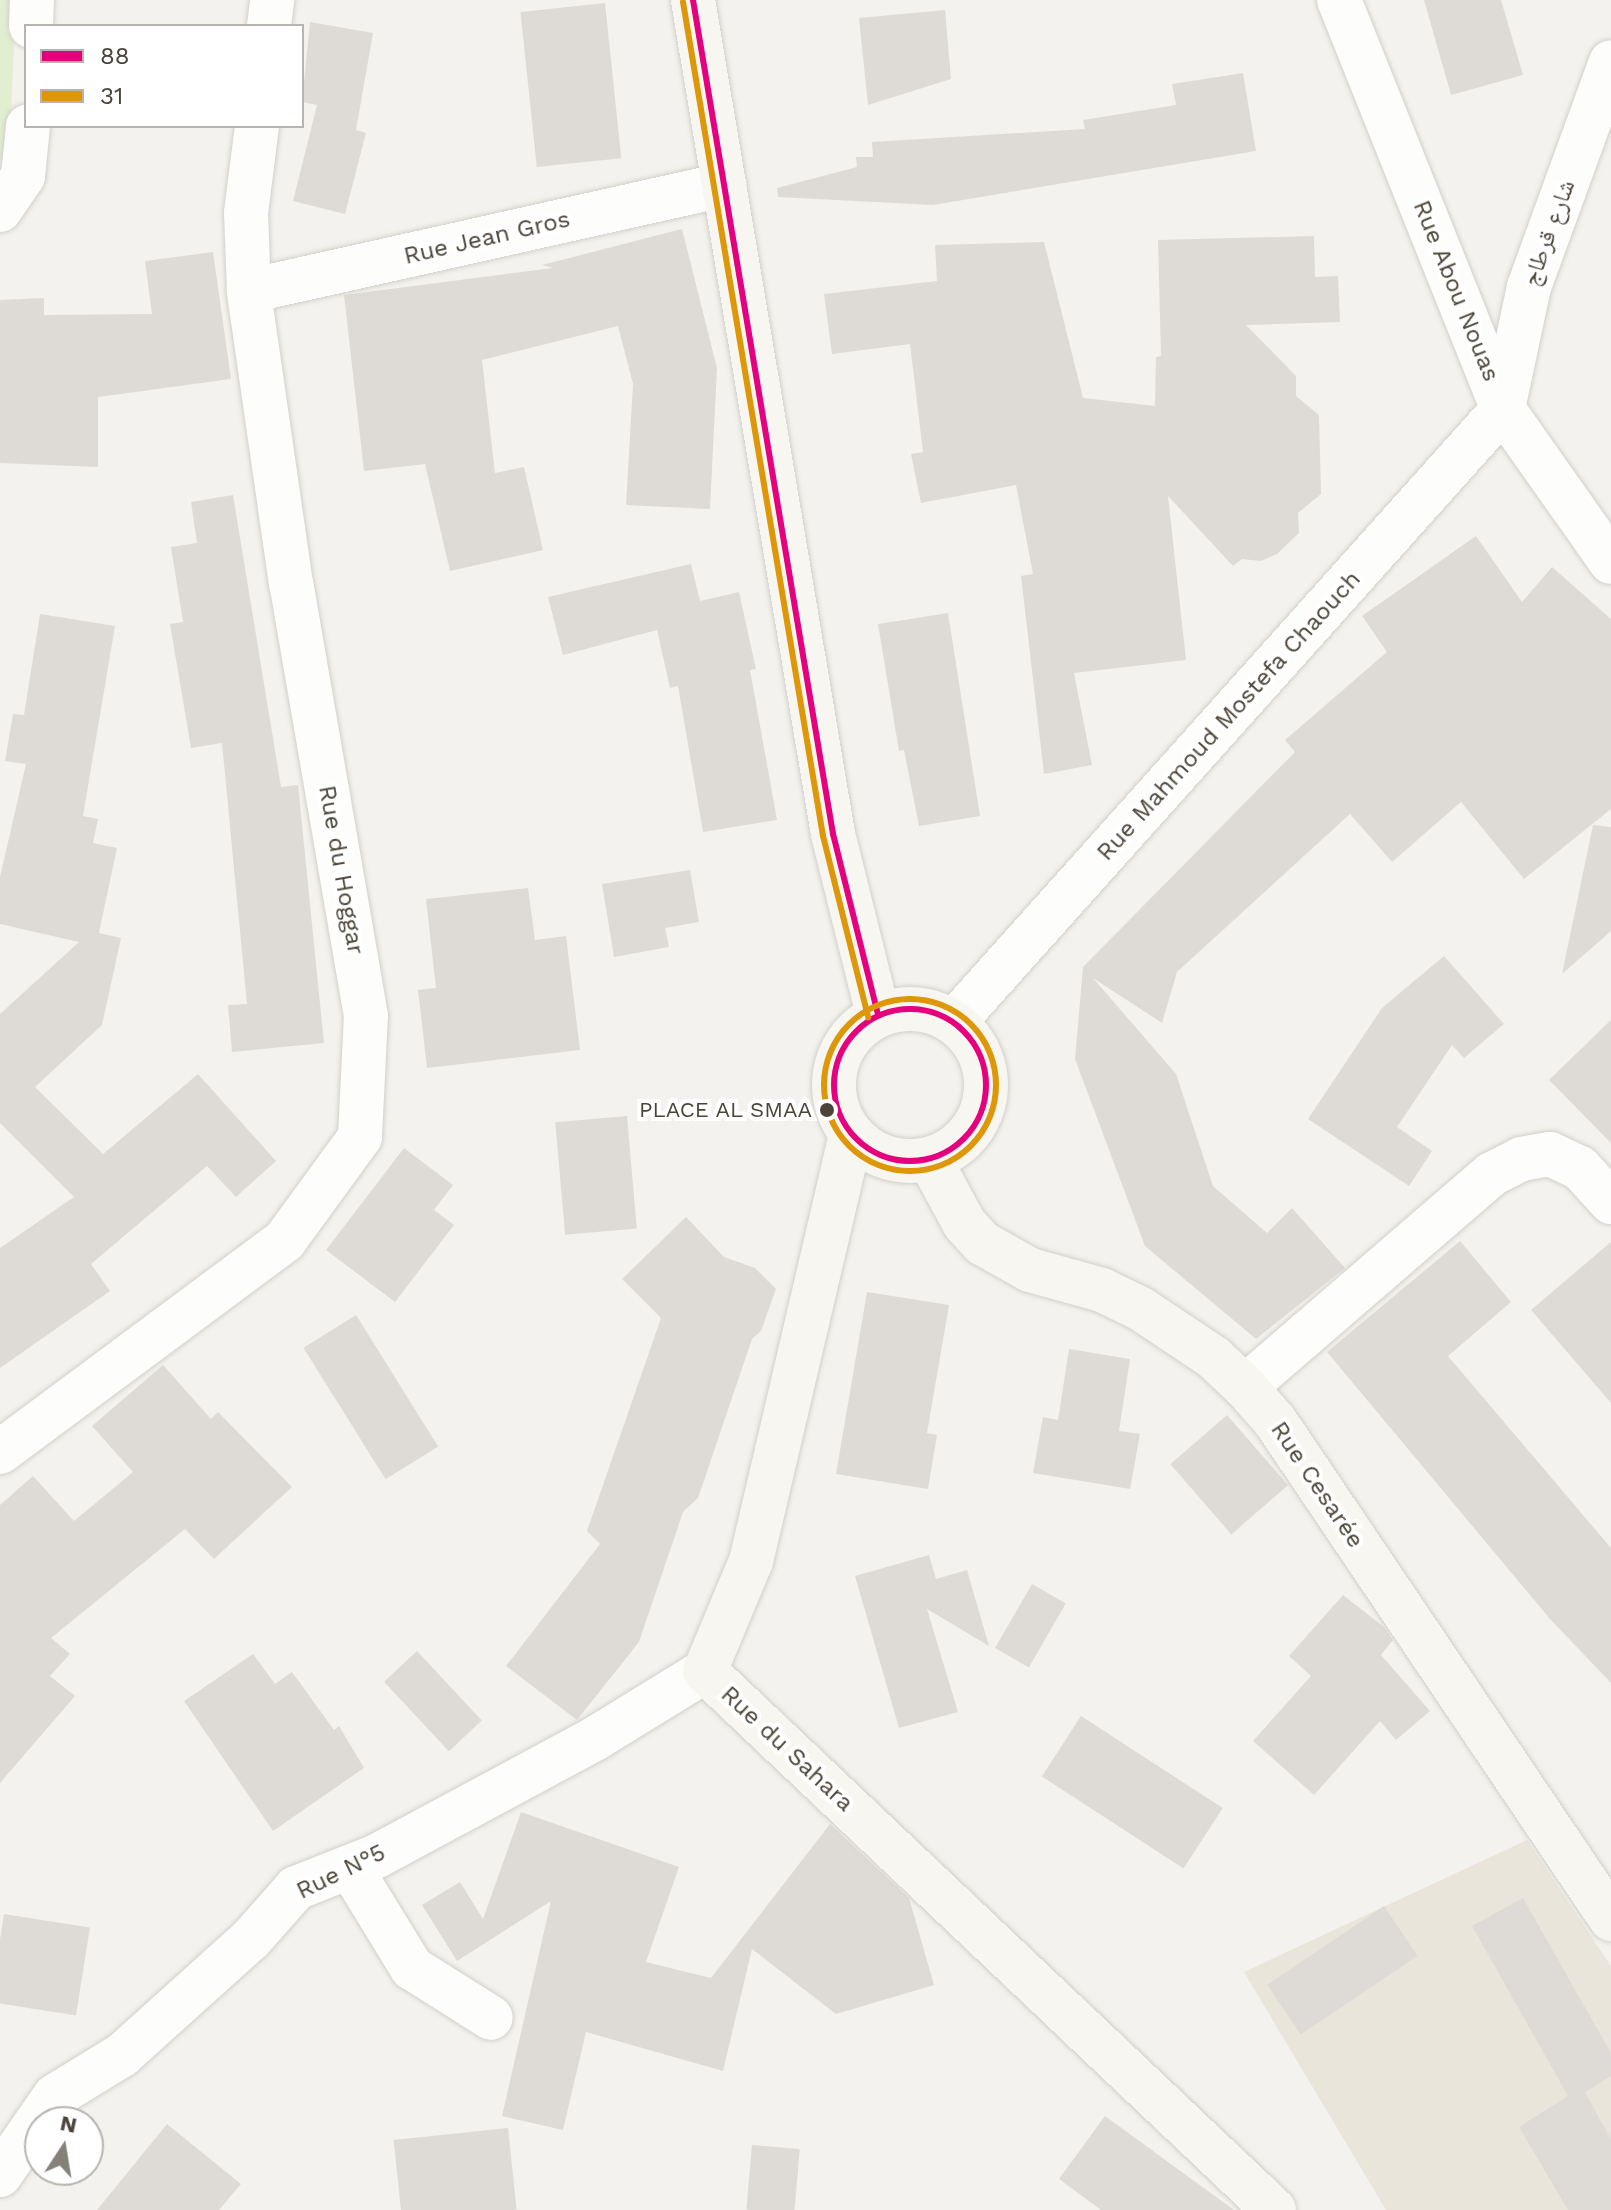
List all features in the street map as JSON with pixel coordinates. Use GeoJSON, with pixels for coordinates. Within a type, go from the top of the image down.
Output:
{"type":"FeatureCollection","features":[{"type":"Feature","properties":{"kind":"street"},"geometry":{"type":"LineString","coordinates":[[31,24],[32,0]]}},
{"type":"Feature","properties":{"kind":"street"},"geometry":{"type":"LineString","coordinates":[[269,24],[272,0]]}},
{"type":"Feature","properties":{"kind":"street"},"geometry":{"type":"LineString","coordinates":[[693,0],[833,834],[878,1015]]}},
{"type":"Feature","properties":{"kind":"street","name":"Rue Abou Nouas"},"geometry":{"type":"LineString","coordinates":[[1339,0],[1503,409],[1611,562]]}},
{"type":"Feature","properties":{"kind":"street","name":"شارع قرطاج"},"geometry":{"type":"LineString","coordinates":[[1503,409],[1529,287],[1611,62]]}},
{"type":"Feature","properties":{"kind":"street"},"geometry":{"type":"LineString","coordinates":[[0,210],[23,176],[28,128]]}},
{"type":"Feature","properties":{"kind":"street","name":"Rue du Hoggar"},"geometry":{"type":"LineString","coordinates":[[0,1452],[285,1240],[360,1137],[366,1016],[291,584],[249,291],[246,213],[257,128]]}},
{"type":"Feature","properties":{"kind":"street","name":"Rue Jean Gros"},"geometry":{"type":"LineString","coordinates":[[249,291],[724,185]]}},
{"type":"Feature","properties":{"kind":"street","name":"Rue Mahmoud Mostefa Chaouch"},"geometry":{"type":"LineString","coordinates":[[954,1022],[1503,409]]}},
{"type":"Feature","properties":{"kind":"street"},"geometry":{"type":"LineString","coordinates":[[904,1008],[931,1011],[954,1022],[972,1039],[984,1062],[985,1098],[971,1133],[930,1160],[901,1161],[873,1153],[851,1135],[834,1098],[833,1072],[842,1048],[857,1028],[878,1015],[904,1008]]}},
{"type":"Feature","properties":{"kind":"street","name":"Rue du Sahara"},"geometry":{"type":"LineString","coordinates":[[851,1135],[751,1561],[705,1671],[1274,2210]]}},
{"type":"Feature","properties":{"kind":"street"},"geometry":{"type":"LineString","coordinates":[[1245,1387],[1492,1174],[1521,1159],[1550,1154],[1580,1168],[1611,1202]]}},
{"type":"Feature","properties":{"kind":"street","name":"Rue Cesarée"},"geometry":{"type":"LineString","coordinates":[[930,1160],[964,1223],[982,1243],[1030,1270],[1102,1290],[1141,1309],[1213,1357],[1245,1387],[1275,1421],[1611,1919]]}},
{"type":"Feature","properties":{"kind":"street","name":"Rue N°5"},"geometry":{"type":"LineString","coordinates":[[0,2175],[55,2096],[122,2055],[251,1939],[296,1888],[350,1867],[596,1738],[705,1671]]}},
{"type":"Feature","properties":{"kind":"street"},"geometry":{"type":"LineString","coordinates":[[350,1867],[412,1968],[491,2018]]}},
{"type":"Feature","properties":{"kind":"shaded area"},"geometry":{"type":"Polygon","coordinates":[[[1527,1840],[1611,1966],[1611,2210],[1386,2210],[1244,1972],[1527,1840]]]}},
{"type":"Feature","properties":{"kind":"green space"},"geometry":{"type":"Polygon","coordinates":[[[0,0],[16,0],[9,160],[0,160],[0,0]]]}},
{"type":"Feature","properties":{"kind":"building"},"geometry":{"type":"Polygon","coordinates":[[[1424,0],[1501,0],[1523,75],[1451,95],[1424,0]]]}},
{"type":"Feature","properties":{"kind":"building"},"geometry":{"type":"Polygon","coordinates":[[[605,3],[621,158],[537,167],[520,12],[605,3]]]}},
{"type":"Feature","properties":{"kind":"building"},"geometry":{"type":"Polygon","coordinates":[[[945,10],[951,79],[868,105],[859,18],[945,10]]]}},
{"type":"Feature","properties":{"kind":"building"},"geometry":{"type":"Polygon","coordinates":[[[310,22],[373,33],[356,130],[366,133],[345,214],[293,201],[317,105],[304,102],[310,22]]]}},
{"type":"Feature","properties":{"kind":"building"},"geometry":{"type":"Polygon","coordinates":[[[1243,73],[1256,151],[933,205],[778,197],[777,188],[857,167],[856,157],[873,157],[872,142],[1085,129],[1083,120],[1176,105],[1172,84],[1243,73]]]}},
{"type":"Feature","properties":{"kind":"building"},"geometry":{"type":"Polygon","coordinates":[[[682,229],[717,368],[710,509],[626,505],[633,384],[618,326],[482,360],[495,473],[524,467],[543,550],[450,571],[425,464],[364,471],[344,295],[553,268],[542,265],[682,229]]]}},
{"type":"Feature","properties":{"kind":"building"},"geometry":{"type":"Polygon","coordinates":[[[1314,236],[1315,277],[1338,276],[1340,322],[1246,325],[1296,376],[1296,396],[1319,415],[1321,494],[1298,513],[1299,533],[1277,554],[1261,561],[1242,559],[1233,566],[1168,496],[1186,660],[1074,673],[1092,765],[1044,774],[1021,576],[1033,574],[1016,485],[921,503],[911,454],[923,452],[910,344],[832,354],[824,294],[937,281],[935,245],[1044,242],[1083,398],[1155,406],[1156,357],[1161,356],[1158,240],[1314,236]]]}},
{"type":"Feature","properties":{"kind":"building"},"geometry":{"type":"Polygon","coordinates":[[[213,252],[231,379],[98,397],[98,467],[0,463],[0,300],[44,298],[44,315],[152,314],[145,261],[213,252]]]}},
{"type":"Feature","properties":{"kind":"building"},"geometry":{"type":"Polygon","coordinates":[[[233,495],[281,787],[298,785],[324,1043],[232,1052],[228,1005],[247,1004],[222,743],[191,748],[170,624],[183,622],[171,547],[197,543],[191,502],[233,495]]]}},
{"type":"Feature","properties":{"kind":"building"},"geometry":{"type":"Polygon","coordinates":[[[1476,536],[1522,602],[1552,567],[1611,619],[1611,809],[1524,879],[1461,802],[1392,862],[1350,814],[1177,972],[1162,1023],[1093,978],[1176,1074],[1213,1186],[1267,1233],[1292,1208],[1345,1268],[1256,1339],[1145,1246],[1075,1059],[1083,967],[1295,752],[1285,740],[1387,652],[1362,616],[1476,536]]]}},
{"type":"Feature","properties":{"kind":"building"},"geometry":{"type":"Polygon","coordinates":[[[691,564],[700,601],[739,592],[756,669],[750,670],[777,820],[703,832],[678,686],[670,688],[657,630],[563,655],[548,597],[691,564]]]}},
{"type":"Feature","properties":{"kind":"building"},"geometry":{"type":"Polygon","coordinates":[[[948,613],[980,816],[919,826],[904,750],[899,751],[878,624],[948,613]]]}},
{"type":"Feature","properties":{"kind":"building"},"geometry":{"type":"Polygon","coordinates":[[[40,614],[115,626],[83,816],[98,819],[93,843],[117,848],[99,933],[121,938],[102,1025],[35,1087],[103,1154],[198,1074],[276,1161],[236,1197],[207,1166],[91,1264],[110,1291],[0,1368],[0,1248],[74,1197],[0,1123],[0,1014],[79,942],[0,924],[0,877],[26,764],[5,761],[13,714],[24,715],[40,614]]]}},
{"type":"Feature","properties":{"kind":"building"},"geometry":{"type":"Polygon","coordinates":[[[1593,825],[1611,827],[1611,931],[1562,974],[1593,825]]]}},
{"type":"Feature","properties":{"kind":"building"},"geometry":{"type":"Polygon","coordinates":[[[690,870],[699,922],[665,928],[669,947],[614,957],[602,884],[690,870]]]}},
{"type":"Feature","properties":{"kind":"building"},"geometry":{"type":"Polygon","coordinates":[[[528,888],[535,940],[566,936],[580,1050],[427,1068],[418,990],[436,988],[426,899],[528,888]]]}},
{"type":"Feature","properties":{"kind":"building"},"geometry":{"type":"Polygon","coordinates":[[[1444,956],[1504,1024],[1464,1058],[1452,1045],[1397,1127],[1432,1151],[1409,1186],[1308,1119],[1382,1008],[1444,956]]]}},
{"type":"Feature","properties":{"kind":"building"},"geometry":{"type":"Polygon","coordinates":[[[1611,1020],[1611,1143],[1549,1080],[1611,1020]]]}},
{"type":"Feature","properties":{"kind":"building"},"geometry":{"type":"Polygon","coordinates":[[[627,1116],[637,1229],[565,1235],[555,1122],[627,1116]]]}},
{"type":"Feature","properties":{"kind":"building"},"geometry":{"type":"Polygon","coordinates":[[[404,1148],[453,1185],[434,1210],[454,1225],[395,1302],[326,1250],[404,1148]]]}},
{"type":"Feature","properties":{"kind":"building"},"geometry":{"type":"Polygon","coordinates":[[[686,1217],[724,1257],[755,1268],[776,1289],[761,1331],[752,1339],[698,1498],[683,1512],[639,1642],[577,1720],[506,1666],[600,1544],[587,1531],[661,1318],[622,1279],[686,1217]]]}},
{"type":"Feature","properties":{"kind":"building"},"geometry":{"type":"Polygon","coordinates":[[[1460,1241],[1511,1302],[1448,1356],[1611,1548],[1611,1683],[1550,1619],[1327,1352],[1460,1241]]]}},
{"type":"Feature","properties":{"kind":"building"},"geometry":{"type":"Polygon","coordinates":[[[1611,1242],[1611,1403],[1531,1310],[1611,1242]]]}},
{"type":"Feature","properties":{"kind":"building"},"geometry":{"type":"Polygon","coordinates":[[[867,1292],[949,1305],[927,1433],[937,1435],[928,1489],[836,1474],[867,1292]]]}},
{"type":"Feature","properties":{"kind":"building"},"geometry":{"type":"Polygon","coordinates":[[[356,1315],[438,1446],[386,1479],[303,1348],[356,1315]]]}},
{"type":"Feature","properties":{"kind":"building"},"geometry":{"type":"Polygon","coordinates":[[[1069,1349],[1130,1359],[1119,1431],[1140,1434],[1130,1489],[1033,1473],[1043,1417],[1058,1420],[1069,1349]]]}},
{"type":"Feature","properties":{"kind":"building"},"geometry":{"type":"Polygon","coordinates":[[[163,1365],[211,1419],[218,1412],[292,1487],[214,1559],[185,1529],[51,1638],[70,1654],[50,1676],[75,1696],[0,1783],[0,1505],[33,1476],[74,1521],[133,1472],[92,1426],[163,1365]]]}},
{"type":"Feature","properties":{"kind":"building"},"geometry":{"type":"Polygon","coordinates":[[[1227,1415],[1288,1485],[1231,1534],[1170,1464],[1227,1415]]]}},
{"type":"Feature","properties":{"kind":"building"},"geometry":{"type":"Polygon","coordinates":[[[929,1555],[936,1579],[967,1570],[989,1646],[927,1609],[958,1712],[899,1728],[855,1576],[929,1555]]]}},
{"type":"Feature","properties":{"kind":"building"},"geometry":{"type":"Polygon","coordinates":[[[1032,1584],[1066,1604],[1029,1668],[995,1648],[1032,1584]]]}},
{"type":"Feature","properties":{"kind":"building"},"geometry":{"type":"Polygon","coordinates":[[[1343,1595],[1384,1627],[1393,1640],[1381,1655],[1430,1711],[1396,1740],[1380,1721],[1314,1795],[1253,1741],[1311,1676],[1289,1656],[1343,1595]]]}},
{"type":"Feature","properties":{"kind":"building"},"geometry":{"type":"Polygon","coordinates":[[[417,1651],[482,1720],[449,1751],[384,1682],[417,1651]]]}},
{"type":"Feature","properties":{"kind":"building"},"geometry":{"type":"Polygon","coordinates":[[[253,1654],[275,1684],[292,1672],[334,1730],[339,1726],[364,1768],[273,1831],[184,1701],[253,1654]]]}},
{"type":"Feature","properties":{"kind":"building"},"geometry":{"type":"Polygon","coordinates":[[[1081,1716],[1223,1808],[1184,1868],[1042,1776],[1081,1716]]]}},
{"type":"Feature","properties":{"kind":"building"},"geometry":{"type":"Polygon","coordinates":[[[521,1812],[679,1867],[646,1962],[711,1978],[830,1824],[909,1898],[934,1985],[836,2014],[752,1949],[723,2071],[586,2032],[563,2130],[502,2116],[551,1901],[457,1961],[422,1905],[460,1882],[483,1919],[521,1812]]]}},
{"type":"Feature","properties":{"kind":"building"},"geometry":{"type":"Polygon","coordinates":[[[1523,1898],[1611,2053],[1611,2076],[1585,2092],[1611,2139],[1611,2210],[1568,2210],[1519,2127],[1568,2096],[1472,1926],[1523,1898]]]}},
{"type":"Feature","properties":{"kind":"building"},"geometry":{"type":"Polygon","coordinates":[[[1384,1906],[1418,1956],[1301,2035],[1267,1985],[1384,1906]]]}},
{"type":"Feature","properties":{"kind":"building"},"geometry":{"type":"Polygon","coordinates":[[[4,1914],[90,1928],[76,2016],[0,2003],[0,1939],[4,1914]]]}},
{"type":"Feature","properties":{"kind":"building"},"geometry":{"type":"Polygon","coordinates":[[[1105,2116],[1234,2210],[1101,2210],[1059,2179],[1105,2116]]]}},
{"type":"Feature","properties":{"kind":"building"},"geometry":{"type":"Polygon","coordinates":[[[167,2124],[241,2184],[219,2210],[97,2210],[167,2124]]]}},
{"type":"Feature","properties":{"kind":"building"},"geometry":{"type":"Polygon","coordinates":[[[508,2128],[517,2210],[401,2210],[394,2140],[508,2128]]]}},
{"type":"Feature","properties":{"kind":"building"},"geometry":{"type":"Polygon","coordinates":[[[752,2145],[800,2149],[794,2210],[746,2210],[752,2145]]]}},
{"type":"Feature","properties":{"kind":"transit line","name":"88"},"geometry":{"type":"LineString","coordinates":[[693,0],[833,834],[878,1015]]}},
{"type":"Feature","properties":{"kind":"transit line","name":"31"},"geometry":{"type":"LineString","coordinates":[[683,2],[823,836],[868,1017]]}},
{"type":"Feature","properties":{"kind":"transit line","name":"31"},"geometry":{"type":"LineString","coordinates":[[910,999],[943,1005],[971,1024],[990,1052],[996,1085],[990,1118],[971,1146],[943,1165],[910,1171],[877,1165],[849,1146],[830,1118],[824,1085],[830,1052],[849,1024],[877,1005],[910,999]]}},
{"type":"Feature","properties":{"kind":"transit line","name":"88"},"geometry":{"type":"LineString","coordinates":[[910,1009],[939,1014],[964,1031],[981,1056],[986,1085],[981,1114],[964,1139],[939,1156],[910,1161],[881,1156],[856,1139],[839,1114],[834,1085],[839,1056],[856,1031],[881,1014],[910,1009]]}},
{"type":"Feature","properties":{"kind":"place","name":"PLACE AL SMAA"},"geometry":{"type":"Point","coordinates":[827,1110]}}]}
